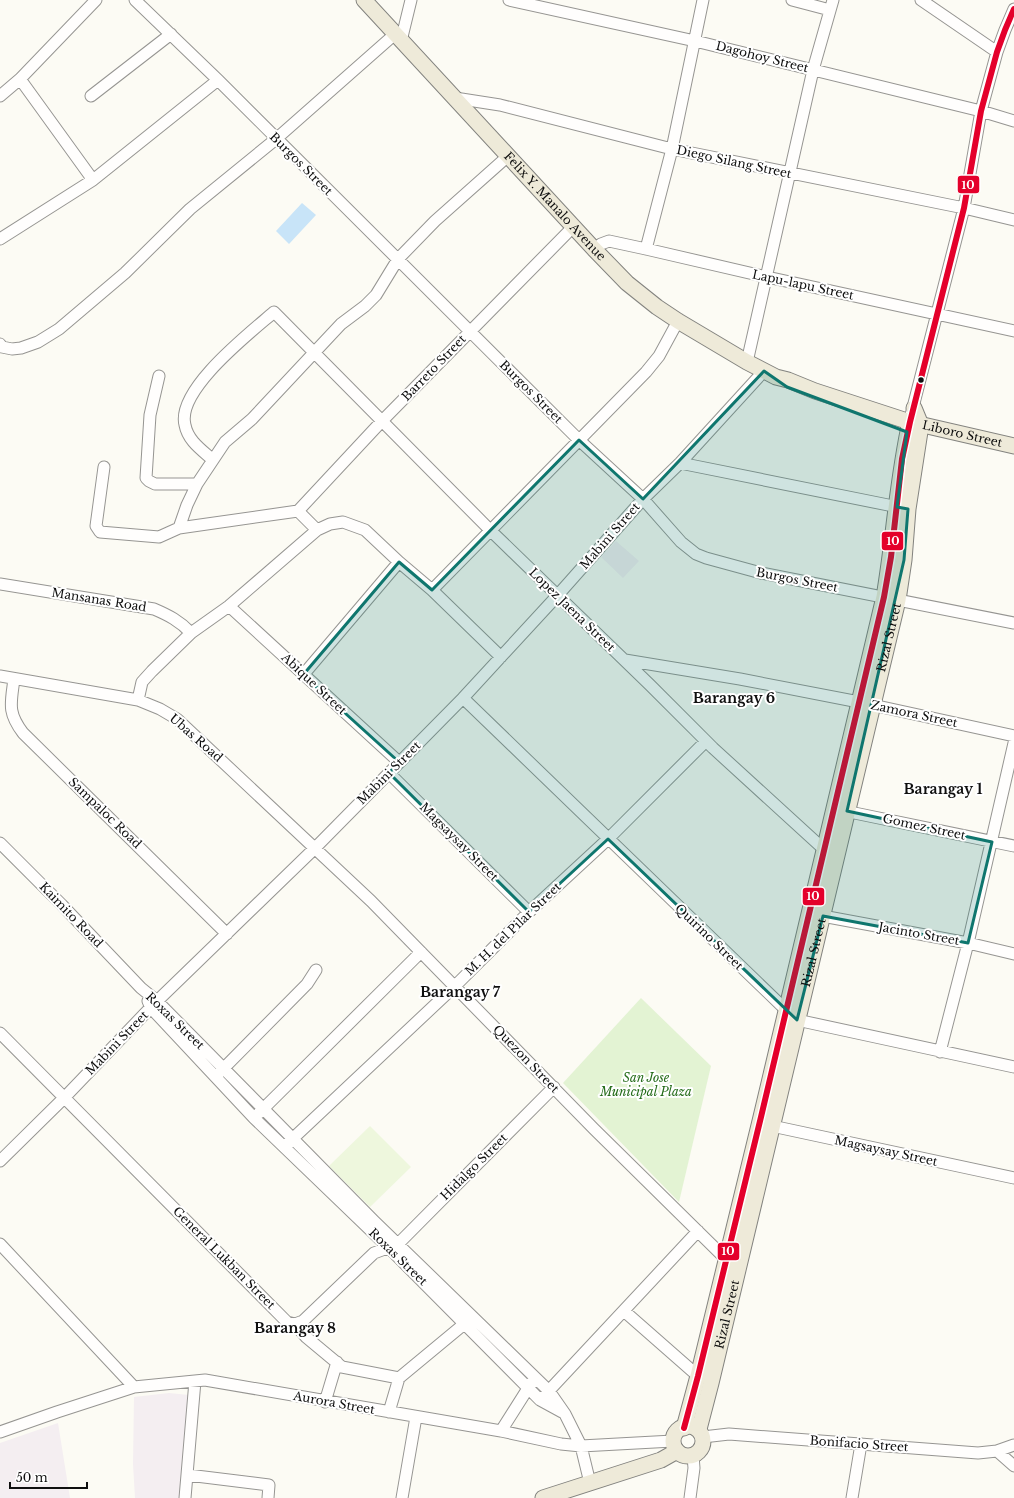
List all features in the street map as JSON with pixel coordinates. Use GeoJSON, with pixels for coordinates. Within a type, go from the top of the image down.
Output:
{"type":"FeatureCollection","features":[{"type":"Feature","properties":{"kind":"main road","name":"Felix Y. Manalo Avenue"},"geometry":{"type":"LineString","coordinates":[[364,0],[573,227],[627,283],[678,321],[770,374],[914,429]]}},
{"type":"Feature","properties":{"kind":"main road"},"geometry":{"type":"LineString","coordinates":[[914,408],[914,429]]}},
{"type":"Feature","properties":{"kind":"main road","name":"Liboro Street"},"geometry":{"type":"LineString","coordinates":[[914,429],[1014,446]]}},
{"type":"Feature","properties":{"kind":"main road","name":"Liboro Street"},"geometry":{"type":"LineString","coordinates":[[914,429],[1014,454]]}},
{"type":"Feature","properties":{"kind":"main road","name":"Rizal Street"},"geometry":{"type":"LineString","coordinates":[[684,1428],[726,1258],[798,1020],[816,914],[824,849],[840,810],[891,598],[904,560],[902,508],[914,429]]}},
{"type":"Feature","properties":{"kind":"main road","name":"Rizal Street"},"geometry":{"type":"LineString","coordinates":[[701,1433],[738,1270],[786,1010],[816,914],[836,859],[840,810]]}},
{"type":"Feature","properties":{"kind":"main road"},"geometry":{"type":"LineString","coordinates":[[543,1498],[661,1460],[675,1446],[677,1431],[684,1428],[691,1427],[701,1433],[703,1446],[693,1456],[684,1456],[675,1446]]}},
{"type":"Feature","properties":{"kind":"street"},"geometry":{"type":"LineString","coordinates":[[0,96],[20,79],[96,0]]}},
{"type":"Feature","properties":{"kind":"street","name":"Burgos Street"},"geometry":{"type":"LineString","coordinates":[[135,0],[218,80],[579,440],[643,499],[681,542],[696,554],[761,573],[1014,623]]}},
{"type":"Feature","properties":{"kind":"street"},"geometry":{"type":"LineString","coordinates":[[0,344],[2,347],[12,349],[21,348],[38,342],[59,329],[125,273],[190,209],[398,38],[411,0]]}},
{"type":"Feature","properties":{"kind":"street","name":"Dagohoy Street"},"geometry":{"type":"LineString","coordinates":[[509,0],[695,41],[981,110],[1014,121]]}},
{"type":"Feature","properties":{"kind":"street"},"geometry":{"type":"LineString","coordinates":[[646,249],[672,149],[703,0]]}},
{"type":"Feature","properties":{"kind":"street"},"geometry":{"type":"LineString","coordinates":[[747,362],[813,70],[832,5],[792,0]]}},
{"type":"Feature","properties":{"kind":"street"},"geometry":{"type":"LineString","coordinates":[[921,0],[997,52]]}},
{"type":"Feature","properties":{"kind":"street"},"geometry":{"type":"LineString","coordinates":[[914,408],[964,208],[981,110],[997,52],[1014,10]]}},
{"type":"Feature","properties":{"kind":"street"},"geometry":{"type":"LineString","coordinates":[[91,96],[171,34]]}},
{"type":"Feature","properties":{"kind":"street"},"geometry":{"type":"LineString","coordinates":[[20,79],[93,180]]}},
{"type":"Feature","properties":{"kind":"street"},"geometry":{"type":"LineString","coordinates":[[0,239],[93,180],[218,80]]}},
{"type":"Feature","properties":{"kind":"street","name":"Diego Silang Street"},"geometry":{"type":"LineString","coordinates":[[455,98],[500,105],[672,149],[964,208],[1014,220]]}},
{"type":"Feature","properties":{"kind":"street"},"geometry":{"type":"LineString","coordinates":[[179,528],[187,505],[197,484],[225,442],[252,419],[341,324],[365,306],[376,295],[398,259],[435,221],[508,156]]}},
{"type":"Feature","properties":{"kind":"street","name":"Barreto Street"},"geometry":{"type":"LineString","coordinates":[[298,511],[381,422],[573,227]]}},
{"type":"Feature","properties":{"kind":"street","name":"Lapu-lapu Street"},"geometry":{"type":"LineString","coordinates":[[594,249],[600,244],[609,241],[1014,331]]}},
{"type":"Feature","properties":{"kind":"street","name":"Lopez Jaena Street"},"geometry":{"type":"LineString","coordinates":[[213,460],[191,439],[185,425],[184,411],[196,389],[210,370],[274,312],[381,422],[557,596],[625,660],[706,742],[836,859]]}},
{"type":"Feature","properties":{"kind":"street"},"geometry":{"type":"LineString","coordinates":[[432,590],[655,362],[678,321]]}},
{"type":"Feature","properties":{"kind":"street","name":"Mabini Street"},"geometry":{"type":"LineString","coordinates":[[0,1161],[64,1098],[154,1005],[315,848],[463,698],[502,657],[643,499],[770,374]]}},
{"type":"Feature","properties":{"kind":"street"},"geometry":{"type":"LineString","coordinates":[[159,376],[150,415],[146,478],[155,484],[197,484]]}},
{"type":"Feature","properties":{"kind":"street"},"geometry":{"type":"LineString","coordinates":[[680,462],[902,508]]}},
{"type":"Feature","properties":{"kind":"street"},"geometry":{"type":"LineString","coordinates":[[104,467],[96,526],[100,532],[159,537],[179,528],[298,511],[317,530]]}},
{"type":"Feature","properties":{"kind":"street"},"geometry":{"type":"LineString","coordinates":[[138,700],[142,682],[191,633],[229,606],[317,530],[330,524],[342,522],[365,530],[432,590],[502,657]]}},
{"type":"Feature","properties":{"kind":"street"},"geometry":{"type":"LineString","coordinates":[[303,675],[399,562]]}},
{"type":"Feature","properties":{"kind":"street","name":"Mansanas Road"},"geometry":{"type":"LineString","coordinates":[[0,584],[154,609],[168,614],[191,633]]}},
{"type":"Feature","properties":{"kind":"street","name":"Abique Street"},"geometry":{"type":"LineString","coordinates":[[229,606],[400,762]]}},
{"type":"Feature","properties":{"kind":"street","name":"Zamora Street"},"geometry":{"type":"LineString","coordinates":[[625,660],[740,679],[866,703],[1014,736]]}},
{"type":"Feature","properties":{"kind":"street","name":"Ubas Road"},"geometry":{"type":"LineString","coordinates":[[0,676],[138,700],[160,709],[177,719],[315,848]]}},
{"type":"Feature","properties":{"kind":"street","name":"Sampaloc Road"},"geometry":{"type":"LineString","coordinates":[[14,679],[10,707],[15,722],[23,733],[227,934]]}},
{"type":"Feature","properties":{"kind":"street","name":"Quirino Street"},"geometry":{"type":"LineString","coordinates":[[463,698],[798,1020],[1014,1067]]}},
{"type":"Feature","properties":{"kind":"street","name":"M. H. del Pilar Street"},"geometry":{"type":"LineString","coordinates":[[284,1147],[455,986],[529,912],[608,839],[706,742]]}},
{"type":"Feature","properties":{"kind":"street"},"geometry":{"type":"LineString","coordinates":[[940,1052],[968,943],[1014,743]]}},
{"type":"Feature","properties":{"kind":"street","name":"Magsaysay Street"},"geometry":{"type":"LineString","coordinates":[[389,772],[529,912]]}},
{"type":"Feature","properties":{"kind":"street","name":"Gomez Street"},"geometry":{"type":"LineString","coordinates":[[840,810],[1014,846]]}},
{"type":"Feature","properties":{"kind":"street","name":"Kaimito Road"},"geometry":{"type":"LineString","coordinates":[[0,843],[62,905],[141,988]]}},
{"type":"Feature","properties":{"kind":"street","name":"Quezon Street"},"geometry":{"type":"LineString","coordinates":[[315,848],[455,986],[594,1129],[738,1270]]}},
{"type":"Feature","properties":{"kind":"street","name":"Jacinto Street"},"geometry":{"type":"LineString","coordinates":[[816,914],[968,943],[1014,954]]}},
{"type":"Feature","properties":{"kind":"street"},"geometry":{"type":"LineString","coordinates":[[254,1118],[421,952]]}},
{"type":"Feature","properties":{"kind":"street"},"geometry":{"type":"LineString","coordinates":[[215,1077],[307,984],[316,970]]}},
{"type":"Feature","properties":{"kind":"street","name":"Roxas Street"},"geometry":{"type":"LineString","coordinates":[[141,988],[215,1077],[254,1118],[394,1246]]}},
{"type":"Feature","properties":{"kind":"street","name":"Roxas Street"},"geometry":{"type":"LineString","coordinates":[[154,1005],[224,1068],[394,1246],[468,1321],[540,1400],[565,1414]]}},
{"type":"Feature","properties":{"kind":"street","name":"General Lukban Street"},"geometry":{"type":"LineString","coordinates":[[0,1033],[287,1322],[295,1324],[306,1337],[348,1369],[398,1378]]}},
{"type":"Feature","properties":{"kind":"street","name":"Hidalgo Street"},"geometry":{"type":"LineString","coordinates":[[394,1246],[554,1087]]}},
{"type":"Feature","properties":{"kind":"street","name":"Magsaysay Street"},"geometry":{"type":"LineString","coordinates":[[766,1122],[1014,1178]]}},
{"type":"Feature","properties":{"kind":"street"},"geometry":{"type":"LineString","coordinates":[[540,1400],[698,1231]]}},
{"type":"Feature","properties":{"kind":"street"},"geometry":{"type":"LineString","coordinates":[[0,1244],[134,1386]]}},
{"type":"Feature","properties":{"kind":"street"},"geometry":{"type":"LineString","coordinates":[[295,1324],[303,1321],[374,1253],[394,1246]]}},
{"type":"Feature","properties":{"kind":"street"},"geometry":{"type":"LineString","coordinates":[[624,1311],[698,1376]]}},
{"type":"Feature","properties":{"kind":"street"},"geometry":{"type":"LineString","coordinates":[[389,1412],[398,1378],[468,1321]]}},
{"type":"Feature","properties":{"kind":"street","name":"Roxas Street"},"geometry":{"type":"LineString","coordinates":[[468,1321],[549,1391],[565,1414],[581,1446],[590,1483]]}},
{"type":"Feature","properties":{"kind":"street"},"geometry":{"type":"LineString","coordinates":[[324,1402],[337,1362]]}},
{"type":"Feature","properties":{"kind":"street"},"geometry":{"type":"LineString","coordinates":[[501,1431],[534,1378]]}},
{"type":"Feature","properties":{"kind":"street","name":"Aurora Street"},"geometry":{"type":"LineString","coordinates":[[0,1432],[134,1386],[205,1380],[324,1402],[501,1431],[553,1443],[581,1446],[675,1446]]}},
{"type":"Feature","properties":{"kind":"street"},"geometry":{"type":"LineString","coordinates":[[185,1498],[195,1381]]}},
{"type":"Feature","properties":{"kind":"street"},"geometry":{"type":"LineString","coordinates":[[402,1498],[416,1417]]}},
{"type":"Feature","properties":{"kind":"street","name":"Bonifacio Street"},"geometry":{"type":"LineString","coordinates":[[701,1433],[978,1453],[997,1451],[1014,1445]]}},
{"type":"Feature","properties":{"kind":"street"},"geometry":{"type":"LineString","coordinates":[[852,1498],[861,1444]]}},
{"type":"Feature","properties":{"kind":"street"},"geometry":{"type":"LineString","coordinates":[[997,1451],[1014,1466]]}},
{"type":"Feature","properties":{"kind":"street"},"geometry":{"type":"LineString","coordinates":[[690,1498],[694,1468],[693,1456]]}},
{"type":"Feature","properties":{"kind":"street"},"geometry":{"type":"LineString","coordinates":[[188,1475],[269,1485],[268,1498]]}},
{"type":"Feature","properties":{"kind":"highlighted area"},"geometry":{"type":"Polygon","coordinates":[[[764,371],[787,387],[907,432],[897,507],[908,509],[904,560],[847,811],[992,842],[968,943],[823,916],[797,1020],[608,839],[529,912],[389,773],[399,762],[303,675],[399,562],[432,590],[579,440],[643,499],[764,371]]]}},
{"type":"Feature","properties":{"kind":"shaded area"},"geometry":{"type":"Polygon","coordinates":[[[616,541],[639,561],[623,578],[601,557],[616,541]]]}},
{"type":"Feature","properties":{"kind":"shaded area"},"geometry":{"type":"Polygon","coordinates":[[[169,1393],[189,1395],[180,1498],[135,1498],[133,1464],[134,1397],[169,1393]]]}},
{"type":"Feature","properties":{"kind":"shaded area"},"geometry":{"type":"Polygon","coordinates":[[[58,1423],[70,1498],[0,1498],[0,1443],[58,1423]]]}},
{"type":"Feature","properties":{"kind":"green space","name":"San Jose Municipal Plaza"},"geometry":{"type":"Polygon","coordinates":[[[641,998],[711,1066],[679,1202],[563,1083],[641,998]]]}},
{"type":"Feature","properties":{"kind":"green space"},"geometry":{"type":"Polygon","coordinates":[[[370,1126],[411,1167],[370,1207],[329,1166],[370,1126]]]}},
{"type":"Feature","properties":{"kind":"water"},"geometry":{"type":"Polygon","coordinates":[[[302,203],[316,215],[289,244],[276,231],[302,203]]]}},
{"type":"Feature","properties":{"kind":"transit line","name":"10"},"geometry":{"type":"LineString","coordinates":[[684,1428],[761,1117],[884,597],[891,557],[902,459],[964,208],[981,111],[997,52],[1014,9]]}},
{"type":"Feature","properties":{"kind":"district","name":"Barangay 6"},"geometry":{"type":"Point","coordinates":[734,698]}},
{"type":"Feature","properties":{"kind":"district","name":"Barangay 1"},"geometry":{"type":"Point","coordinates":[943,789]}},
{"type":"Feature","properties":{"kind":"district","name":"Barangay 7"},"geometry":{"type":"Point","coordinates":[460,992]}},
{"type":"Feature","properties":{"kind":"district","name":"Barangay 8"},"geometry":{"type":"Point","coordinates":[295,1328]}}]}
